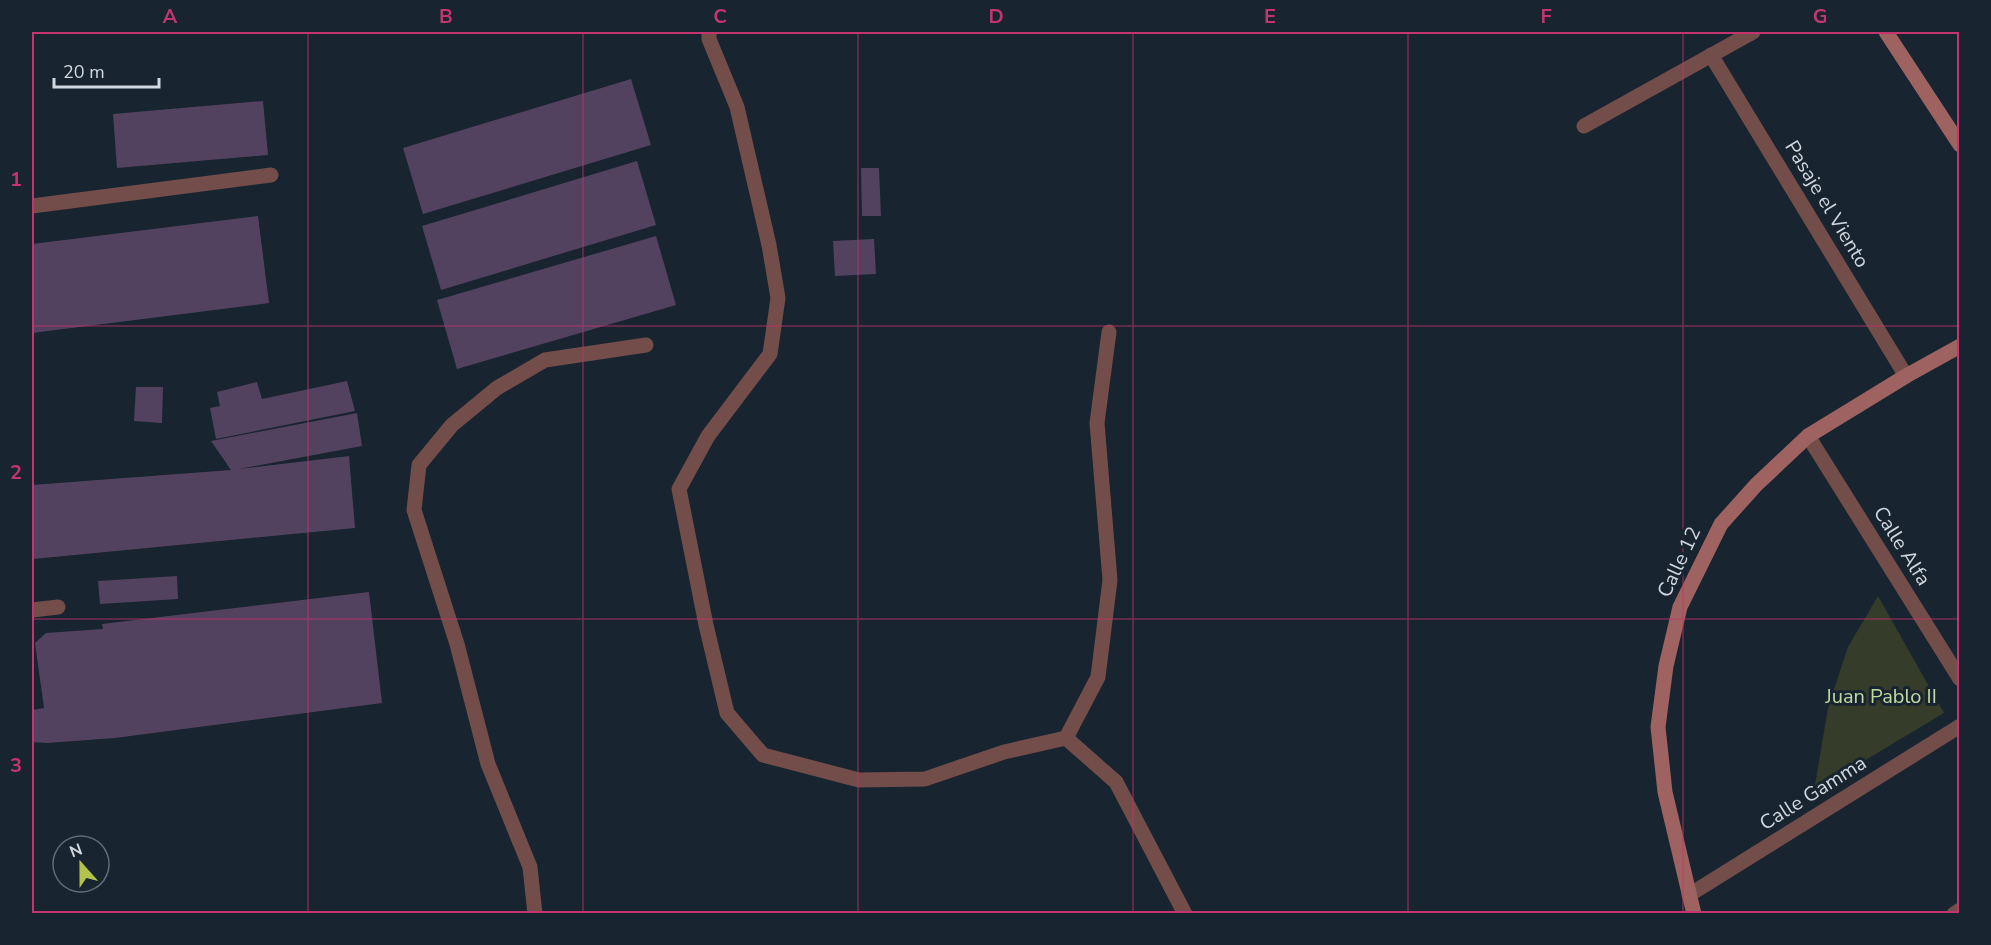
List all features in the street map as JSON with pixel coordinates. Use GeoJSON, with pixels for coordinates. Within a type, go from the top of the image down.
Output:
{"type":"FeatureCollection","features":[{"type":"Feature","properties":{"kind":"street"},"geometry":{"type":"LineString","coordinates":[[709,32],[709,39],[737,107],[769,245],[778,298],[770,354],[708,436],[679,489],[706,626],[727,713],[763,755],[859,780],[925,779],[1004,752],[1066,738],[1098,677],[1110,580],[1097,423],[1109,332]]}},
{"type":"Feature","properties":{"kind":"street"},"geometry":{"type":"LineString","coordinates":[[1584,126],[1753,32]]}},
{"type":"Feature","properties":{"kind":"street"},"geometry":{"type":"LineString","coordinates":[[1886,32],[1959,145]]}},
{"type":"Feature","properties":{"kind":"street","name":"Pasaje el Viento"},"geometry":{"type":"LineString","coordinates":[[1711,55],[1906,376]]}},
{"type":"Feature","properties":{"kind":"street"},"geometry":{"type":"LineString","coordinates":[[32,206],[271,175]]}},
{"type":"Feature","properties":{"kind":"street"},"geometry":{"type":"LineString","coordinates":[[535,914],[530,867],[488,764],[457,644],[414,510],[419,465],[452,425],[497,388],[545,360],[646,345]]}},
{"type":"Feature","properties":{"kind":"street","name":"Calle 12"},"geometry":{"type":"LineString","coordinates":[[1694,914],[1665,792],[1658,727],[1666,666],[1680,607],[1720,524],[1756,485],[1808,436],[1959,346]]}},
{"type":"Feature","properties":{"kind":"street","name":"Calle Alfa"},"geometry":{"type":"LineString","coordinates":[[1808,436],[1959,679]]}},
{"type":"Feature","properties":{"kind":"street"},"geometry":{"type":"LineString","coordinates":[[32,610],[58,606]]}},
{"type":"Feature","properties":{"kind":"street","name":"Calle Gamma"},"geometry":{"type":"LineString","coordinates":[[1689,895],[1959,726]]}},
{"type":"Feature","properties":{"kind":"street"},"geometry":{"type":"LineString","coordinates":[[1066,738],[1116,782],[1185,914]]}},
{"type":"Feature","properties":{"kind":"street"},"geometry":{"type":"LineString","coordinates":[[1953,914],[1959,910]]}},
{"type":"Feature","properties":{"kind":"green space","name":"Juan Pablo II"},"geometry":{"type":"Polygon","coordinates":[[[1878,596],[1944,713],[1814,791],[1828,708],[1848,647],[1878,596]]]}},
{"type":"Feature","properties":{"kind":"building"},"geometry":{"type":"Polygon","coordinates":[[[631,79],[651,145],[423,214],[403,148],[631,79]]]}},
{"type":"Feature","properties":{"kind":"building"},"geometry":{"type":"Polygon","coordinates":[[[263,101],[268,155],[117,168],[113,114],[263,101]]]}},
{"type":"Feature","properties":{"kind":"building"},"geometry":{"type":"Polygon","coordinates":[[[637,161],[656,225],[441,290],[422,226],[637,161]]]}},
{"type":"Feature","properties":{"kind":"building"},"geometry":{"type":"Polygon","coordinates":[[[861,168],[879,168],[881,216],[862,216],[861,168]]]}},
{"type":"Feature","properties":{"kind":"building"},"geometry":{"type":"Polygon","coordinates":[[[258,216],[269,303],[32,333],[32,244],[258,216]]]}},
{"type":"Feature","properties":{"kind":"building"},"geometry":{"type":"Polygon","coordinates":[[[656,236],[676,305],[457,369],[437,300],[656,236]]]}},
{"type":"Feature","properties":{"kind":"building"},"geometry":{"type":"Polygon","coordinates":[[[874,239],[876,274],[835,276],[833,241],[874,239]]]}},
{"type":"Feature","properties":{"kind":"building"},"geometry":{"type":"Polygon","coordinates":[[[347,381],[355,411],[216,439],[210,408],[220,406],[217,392],[257,382],[262,399],[347,381]]]}},
{"type":"Feature","properties":{"kind":"building"},"geometry":{"type":"Polygon","coordinates":[[[136,387],[163,387],[162,423],[134,421],[136,387]]]}},
{"type":"Feature","properties":{"kind":"building"},"geometry":{"type":"Polygon","coordinates":[[[357,413],[362,446],[239,469],[349,456],[355,528],[33,559],[32,485],[231,470],[211,441],[357,413]]]}},
{"type":"Feature","properties":{"kind":"building"},"geometry":{"type":"Polygon","coordinates":[[[177,576],[178,599],[100,604],[98,581],[177,576]]]}},
{"type":"Feature","properties":{"kind":"building"},"geometry":{"type":"Polygon","coordinates":[[[369,592],[382,703],[115,738],[32,742],[32,710],[44,708],[35,643],[46,633],[103,629],[102,624],[369,592]]]}}]}
